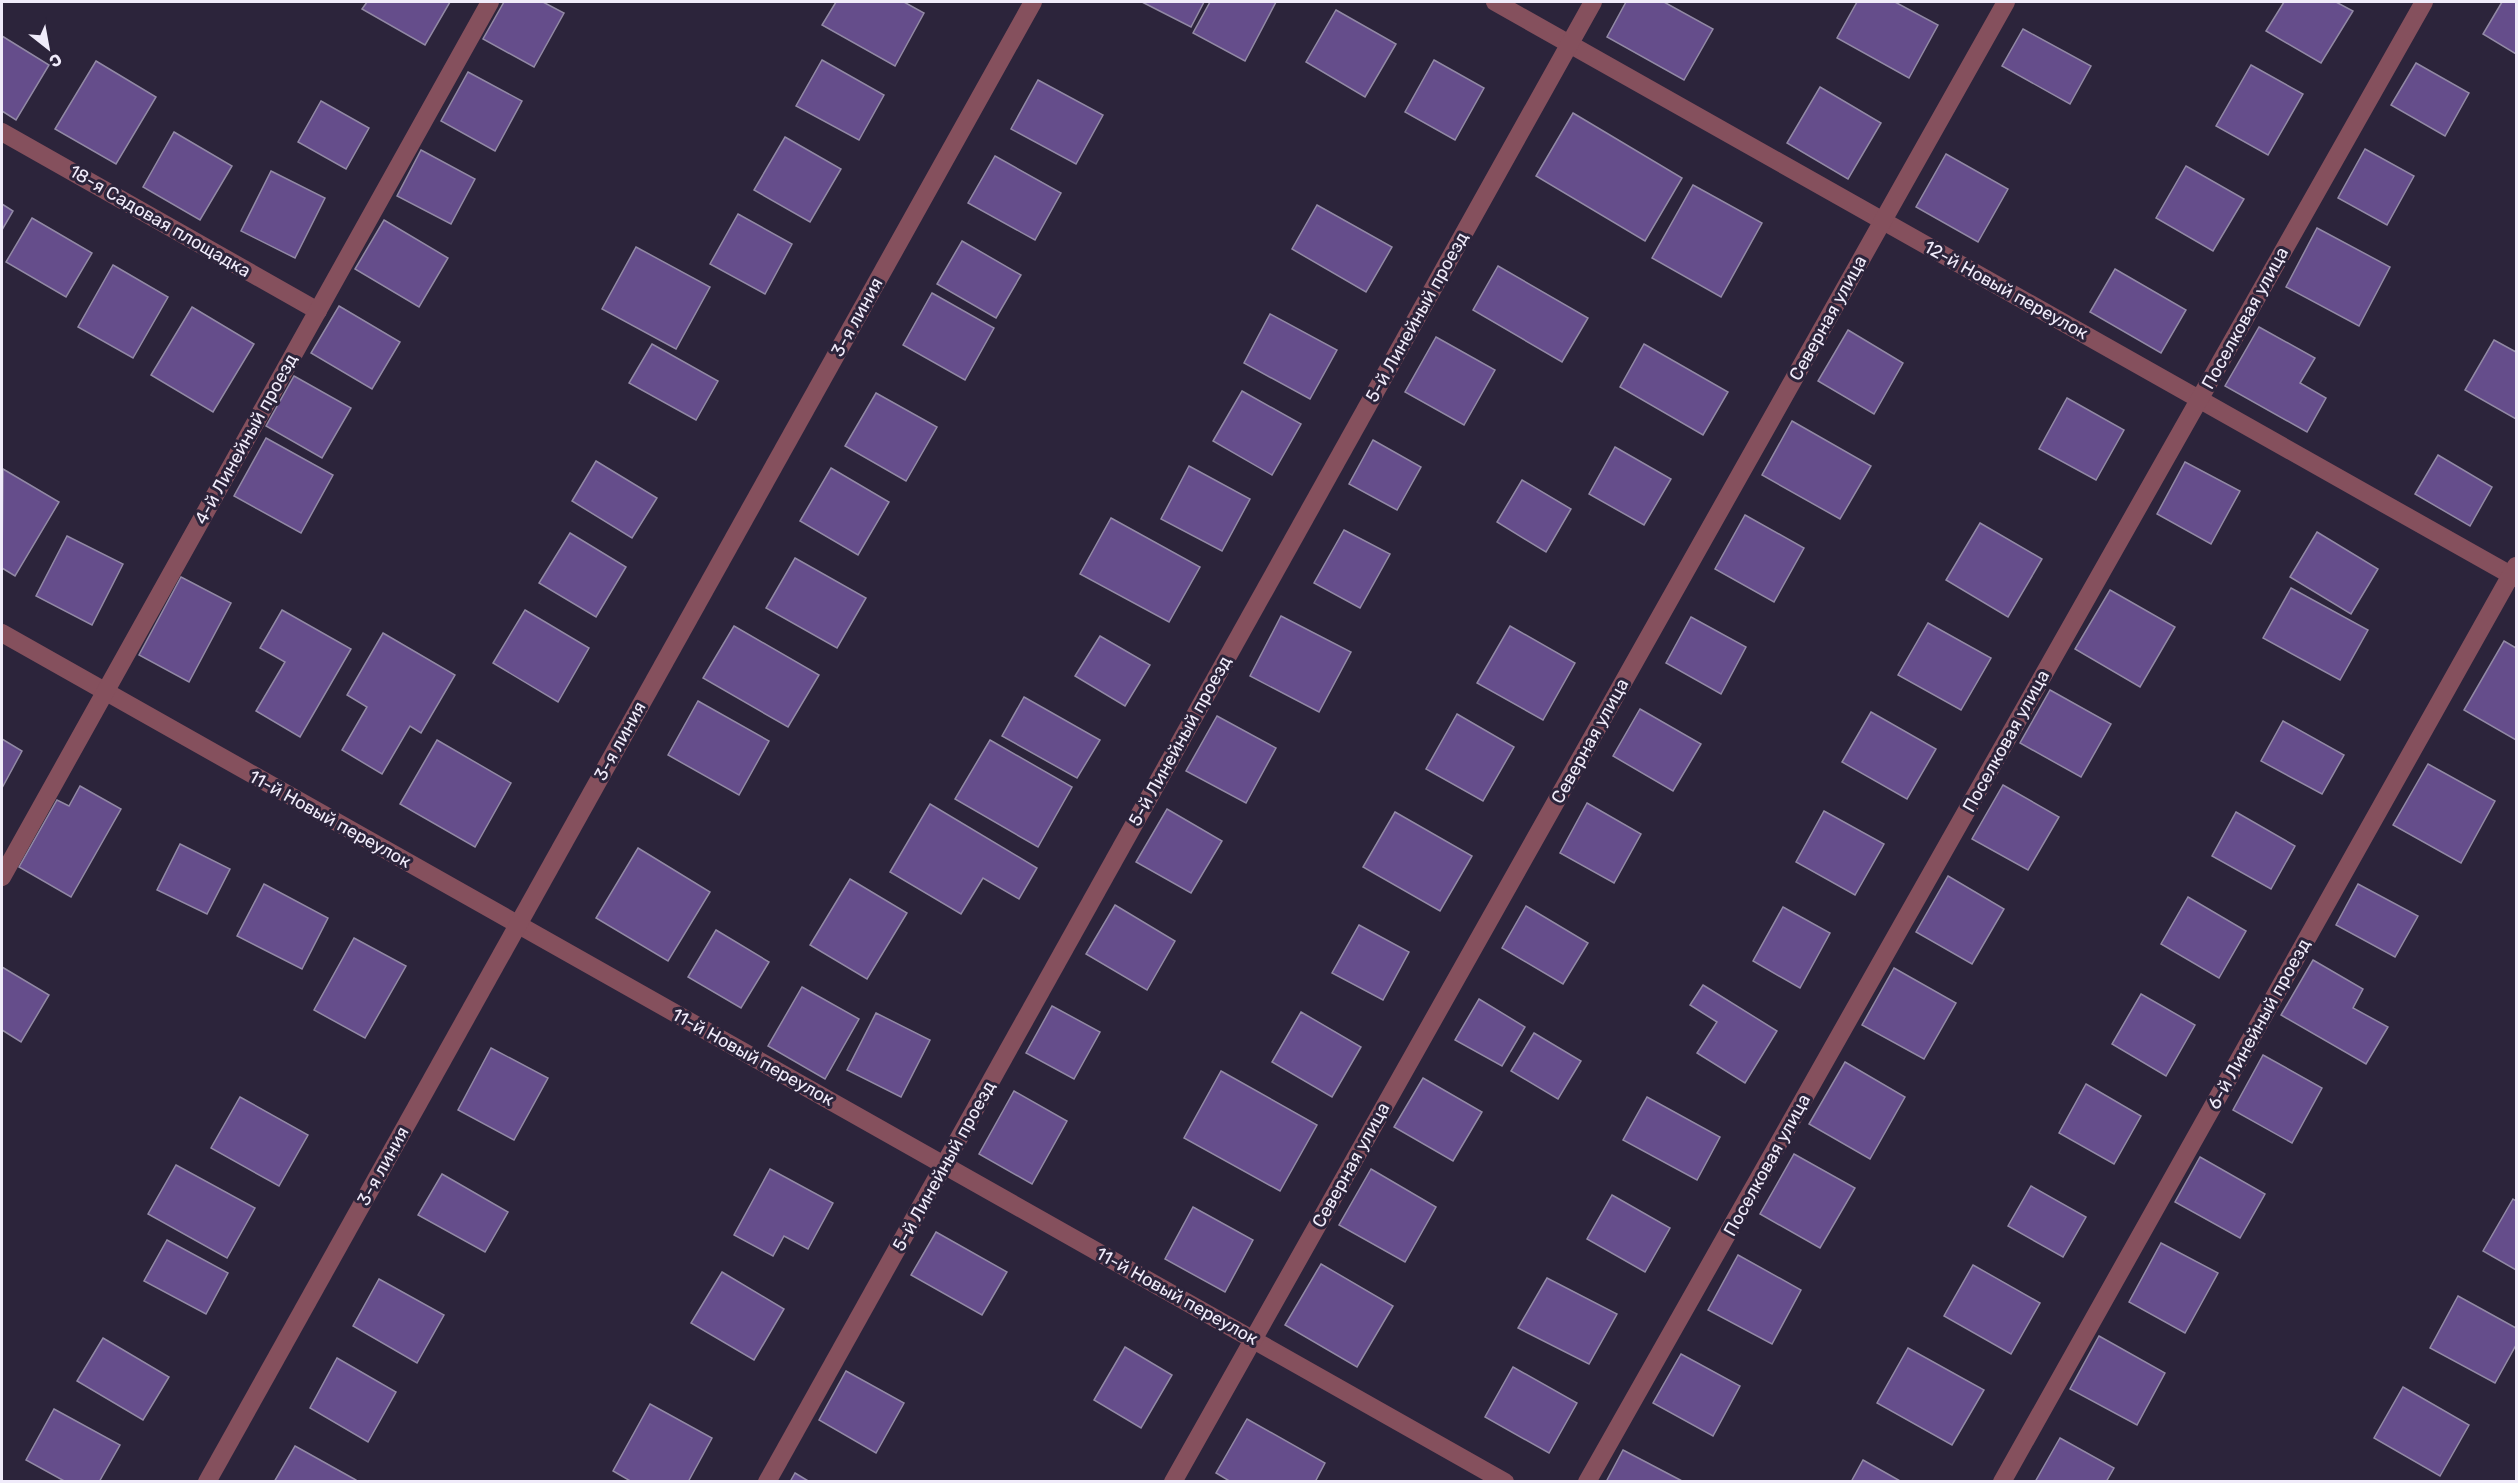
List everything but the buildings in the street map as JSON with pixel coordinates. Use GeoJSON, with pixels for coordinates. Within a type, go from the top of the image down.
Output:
{"type":"FeatureCollection","features":[{"type":"Feature","properties":{"kind":"street","name":"4-й Линейный проезд"},"geometry":{"type":"LineString","coordinates":[[2,877],[490,2]]}},
{"type":"Feature","properties":{"kind":"street","name":"3-я линия"},"geometry":{"type":"LineString","coordinates":[[207,1482],[1033,2]]}},
{"type":"Feature","properties":{"kind":"street","name":"12-й Новый переулок"},"geometry":{"type":"LineString","coordinates":[[1495,2],[2199,399],[2515,573]]}},
{"type":"Feature","properties":{"kind":"street","name":"5-й Линейный проезд"},"geometry":{"type":"LineString","coordinates":[[767,1482],[1593,2]]}},
{"type":"Feature","properties":{"kind":"street","name":"Северная улица"},"geometry":{"type":"LineString","coordinates":[[1173,1482],[2006,2]]}},
{"type":"Feature","properties":{"kind":"street","name":"Поселковая улица"},"geometry":{"type":"LineString","coordinates":[[1587,1482],[2424,2]]}},
{"type":"Feature","properties":{"kind":"street","name":"18-я Садовая площадка"},"geometry":{"type":"LineString","coordinates":[[2,132],[318,311]]}},
{"type":"Feature","properties":{"kind":"street","name":"6-й Линейный проезд"},"geometry":{"type":"LineString","coordinates":[[2002,1482],[2515,573]]}},
{"type":"Feature","properties":{"kind":"street","name":"11-й Новый переулок"},"geometry":{"type":"LineString","coordinates":[[2,633],[1505,1482]]}}]}
